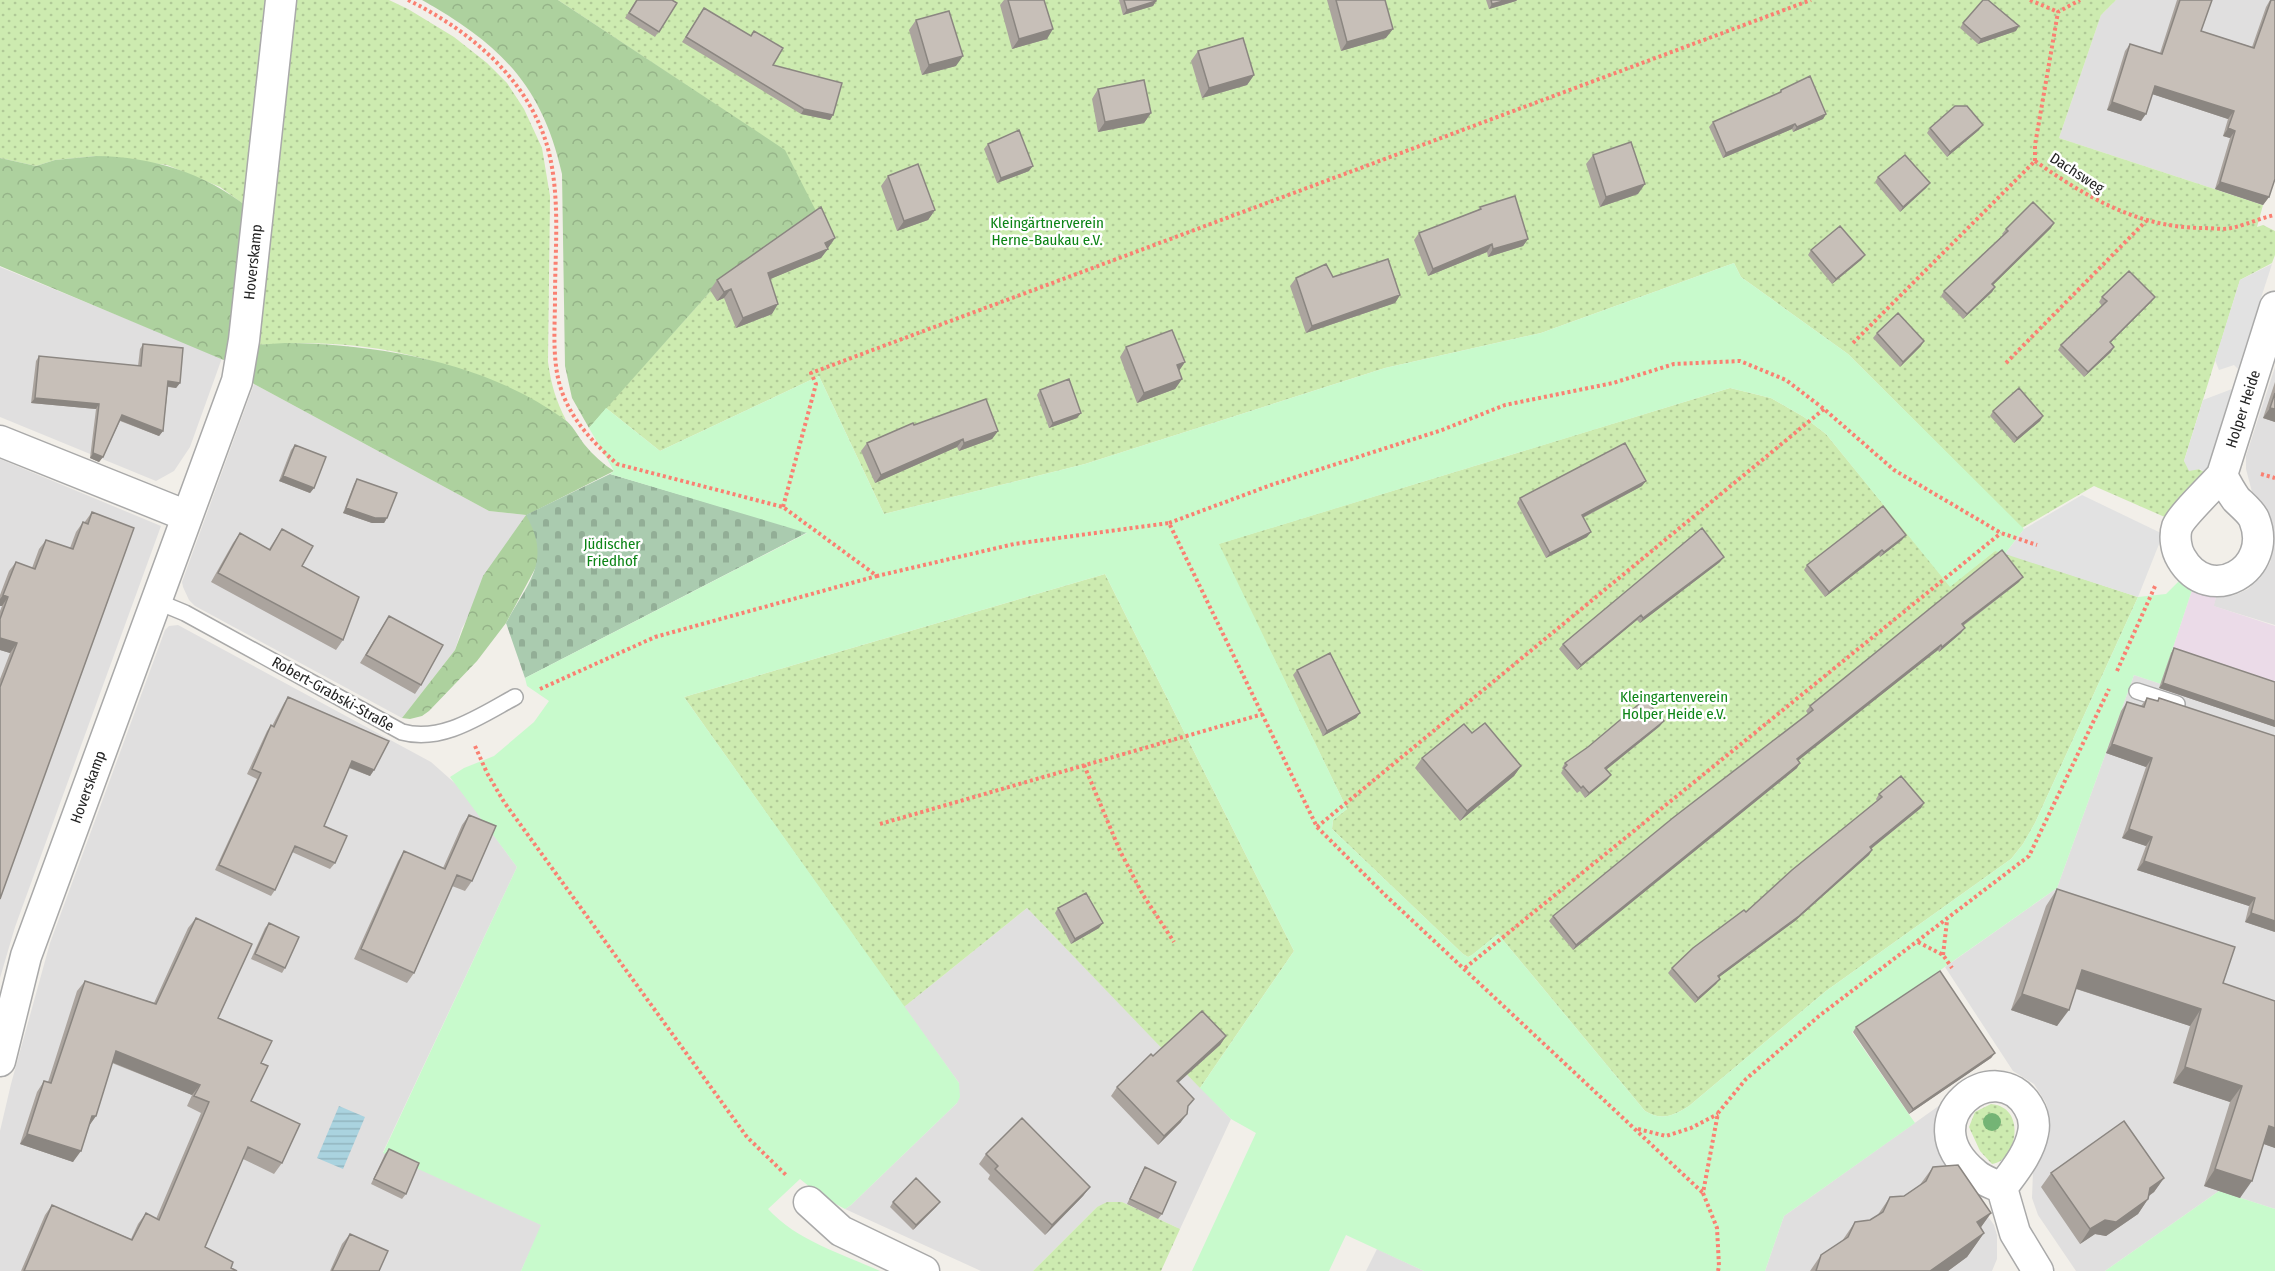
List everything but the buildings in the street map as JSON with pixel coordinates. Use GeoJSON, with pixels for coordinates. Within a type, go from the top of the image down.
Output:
{"type":"FeatureCollection","features":[{"type":"Feature","properties":{"kind":"street","name":"Hoverskamp"},"geometry":{"type":"LineString","coordinates":[[0,1061],[26,956],[237,381],[244,340],[281,0]]}},
{"type":"Feature","properties":{"kind":"street","name":"Holper Heide"},"geometry":{"type":"LineString","coordinates":[[2222,476],[2275,307]]}},
{"type":"Feature","properties":{"kind":"street"},"geometry":{"type":"LineString","coordinates":[[0,441],[187,516]]}},
{"type":"Feature","properties":{"kind":"street"},"geometry":{"type":"LineString","coordinates":[[2002,1188],[2015,1233],[2037,1271]]}},
{"type":"Feature","properties":{"kind":"street"},"geometry":{"type":"LineString","coordinates":[[809,1202],[841,1231],[924,1271]]}},
{"type":"Feature","properties":{"kind":"lane","name":"Robert-Grabski-Straße"},"geometry":{"type":"LineString","coordinates":[[156,601],[185,613],[402,732],[417,736],[437,734],[463,725],[515,697]]}},
{"type":"Feature","properties":{"kind":"lane"},"geometry":{"type":"LineString","coordinates":[[2137,691],[2190,709]]}},
{"type":"Feature","properties":{"kind":"path"},"geometry":{"type":"LineString","coordinates":[[408,0],[440,18],[476,43],[501,65],[522,92],[539,124],[550,156],[555,196],[555,346],[558,375],[563,396],[576,420],[596,446],[617,464],[783,507],[877,576]]}},
{"type":"Feature","properties":{"kind":"path"},"geometry":{"type":"LineString","coordinates":[[783,507],[816,384],[811,373],[1812,0]]}},
{"type":"Feature","properties":{"kind":"path"},"geometry":{"type":"LineString","coordinates":[[2030,0],[2058,12],[2080,0]]}},
{"type":"Feature","properties":{"kind":"path","name":"Dachsweg"},"geometry":{"type":"LineString","coordinates":[[2058,12],[2035,145],[2035,160],[2102,204],[2146,220],[2188,228],[2230,228],[2275,215]]}},
{"type":"Feature","properties":{"kind":"path"},"geometry":{"type":"LineString","coordinates":[[1853,343],[2035,160]]}},
{"type":"Feature","properties":{"kind":"path"},"geometry":{"type":"LineString","coordinates":[[2006,363],[2146,220]]}},
{"type":"Feature","properties":{"kind":"path"},"geometry":{"type":"LineString","coordinates":[[515,697],[534,692],[654,637],[877,576],[1014,544],[1169,522],[1271,485],[1442,430],[1505,405],[1613,382],[1674,364],[1740,361],[1786,380],[1824,409],[1894,470],[2001,533],[2037,545]]}},
{"type":"Feature","properties":{"kind":"path"},"geometry":{"type":"LineString","coordinates":[[1317,826],[1824,409]]}},
{"type":"Feature","properties":{"kind":"path"},"geometry":{"type":"LineString","coordinates":[[1169,522],[1317,826],[1384,894],[1703,1193],[1717,1228],[1718,1271]]}},
{"type":"Feature","properties":{"kind":"path"},"geometry":{"type":"LineString","coordinates":[[1465,969],[2001,533]]}},
{"type":"Feature","properties":{"kind":"path"},"geometry":{"type":"LineString","coordinates":[[2114,677],[2156,584]]}},
{"type":"Feature","properties":{"kind":"path"},"geometry":{"type":"LineString","coordinates":[[1637,1129],[1666,1136],[1691,1128],[1718,1113],[1746,1079],[1819,1016],[2030,856],[2109,688]]}},
{"type":"Feature","properties":{"kind":"path"},"geometry":{"type":"LineString","coordinates":[[880,824],[1263,714]]}},
{"type":"Feature","properties":{"kind":"path"},"geometry":{"type":"LineString","coordinates":[[463,725],[486,773],[511,811],[747,1137],[796,1184],[809,1202]]}},
{"type":"Feature","properties":{"kind":"path"},"geometry":{"type":"LineString","coordinates":[[1084,765],[1120,851],[1143,895],[1174,942]]}},
{"type":"Feature","properties":{"kind":"path"},"geometry":{"type":"LineString","coordinates":[[1943,955],[1947,920]]}},
{"type":"Feature","properties":{"kind":"path"},"geometry":{"type":"LineString","coordinates":[[1918,942],[1943,955],[1952,968]]}},
{"type":"Feature","properties":{"kind":"path"},"geometry":{"type":"LineString","coordinates":[[1703,1193],[1718,1113]]}},
{"type":"Feature","properties":{"kind":"shaded area"},"geometry":{"type":"Polygon","coordinates":[[[2116,0],[2275,0],[2275,170],[2263,205],[2059,138],[2101,15],[2116,0]]]}},
{"type":"Feature","properties":{"kind":"shaded area"},"geometry":{"type":"Polygon","coordinates":[[[2272,264],[2238,369],[2234,365],[2219,370],[2215,360],[2240,280],[2272,264]]]}},
{"type":"Feature","properties":{"kind":"shaded area"},"geometry":{"type":"Polygon","coordinates":[[[0,267],[222,358],[190,447],[174,471],[156,481],[0,417],[0,267]]]}},
{"type":"Feature","properties":{"kind":"shaded area"},"geometry":{"type":"Polygon","coordinates":[[[2275,367],[2275,625],[2213,606],[2216,597],[2235,595],[2248,589],[2260,578],[2270,563],[2274,537],[2271,523],[2252,492],[2246,469],[2246,456],[2275,367]]]}},
{"type":"Feature","properties":{"kind":"shaded area"},"geometry":{"type":"Polygon","coordinates":[[[254,384],[489,511],[526,515],[462,628],[455,650],[402,718],[195,606],[189,600],[183,587],[182,582],[254,384]]]}},
{"type":"Feature","properties":{"kind":"shaded area"},"geometry":{"type":"Polygon","coordinates":[[[2232,389],[2206,473],[2200,469],[2189,471],[2184,461],[2203,400],[2232,389]]]}},
{"type":"Feature","properties":{"kind":"shaded area"},"geometry":{"type":"Polygon","coordinates":[[[0,459],[161,526],[15,927],[0,978],[0,459]]]}},
{"type":"Feature","properties":{"kind":"shaded area"},"geometry":{"type":"Polygon","coordinates":[[[2082,495],[2163,534],[2138,597],[2005,554],[2024,529],[2082,495]]]}},
{"type":"Feature","properties":{"kind":"shaded area"},"geometry":{"type":"Polygon","coordinates":[[[2192,590],[2216,597],[2214,606],[2275,626],[2275,722],[2161,684],[2192,590]]]}},
{"type":"Feature","properties":{"kind":"shaded area"},"geometry":{"type":"Polygon","coordinates":[[[178,625],[431,762],[458,786],[517,867],[383,1152],[542,1225],[521,1271],[0,1271],[0,1131],[11,1084],[50,943],[165,630],[169,626],[178,625]]]}},
{"type":"Feature","properties":{"kind":"shaded area"},"geometry":{"type":"Polygon","coordinates":[[[2134,675],[2275,722],[2275,1209],[2219,1191],[2105,1271],[2076,1271],[2038,1215],[2032,1198],[2033,1171],[2050,1133],[2050,1119],[2046,1103],[2034,1084],[2013,1071],[1945,967],[2057,888],[2134,675]]]}},
{"type":"Feature","properties":{"kind":"shaded area"},"geometry":{"type":"Polygon","coordinates":[[[1027,908],[1231,1119],[1180,1229],[1122,1202],[1097,1207],[1033,1271],[981,1271],[845,1209],[957,1103],[959,1083],[904,1007],[1027,908]]]}},
{"type":"Feature","properties":{"kind":"shaded area"},"geometry":{"type":"Polygon","coordinates":[[[1940,1105],[1937,1125],[1946,1156],[1994,1225],[1997,1235],[1997,1259],[1992,1271],[1765,1271],[1784,1216],[1940,1105]]]}},
{"type":"Feature","properties":{"kind":"shaded area"},"geometry":{"type":"Polygon","coordinates":[[[1377,1249],[1424,1271],[1366,1271],[1377,1249]]]}},
{"type":"Feature","properties":{"kind":"green space"},"geometry":{"type":"Polygon","coordinates":[[[0,0],[272,0],[249,208],[220,187],[167,165],[96,156],[55,160],[36,166],[0,158],[0,0]]]}},
{"type":"Feature","properties":{"kind":"green space"},"geometry":{"type":"Polygon","coordinates":[[[292,0],[389,0],[454,37],[487,63],[507,83],[524,109],[542,148],[550,196],[548,362],[554,392],[566,420],[511,391],[454,368],[424,359],[394,352],[332,344],[253,345],[292,0]]]}},
{"type":"Feature","properties":{"kind":"green space"},"geometry":{"type":"Polygon","coordinates":[[[422,0],[558,0],[785,150],[816,211],[717,284],[589,428],[572,398],[565,366],[562,174],[543,115],[514,70],[495,51],[450,16],[422,0]]]}},
{"type":"Feature","properties":{"kind":"green space","name":"Kleingärtnerverein Herne-Baukau e.V."},"geometry":{"type":"Polygon","coordinates":[[[558,0],[2116,0],[2101,15],[2059,138],[2263,205],[2257,227],[2263,225],[2275,231],[2275,255],[2272,263],[2240,280],[2184,461],[2206,473],[2167,518],[2094,486],[2022,528],[1848,354],[1741,277],[1734,263],[1541,333],[1385,368],[1085,464],[884,514],[819,376],[660,451],[606,408],[717,284],[784,150],[558,0]]]}},
{"type":"Feature","properties":{"kind":"green space"},"geometry":{"type":"Polygon","coordinates":[[[96,156],[137,159],[177,169],[214,185],[249,208],[226,361],[0,266],[0,158],[36,166],[55,160],[96,156]]]}},
{"type":"Feature","properties":{"kind":"green space"},"geometry":{"type":"Polygon","coordinates":[[[1734,263],[1741,277],[1848,354],[2024,529],[2005,554],[1995,551],[1950,587],[1826,434],[1804,417],[1771,398],[1730,388],[1219,544],[1347,809],[1333,820],[1332,829],[1463,954],[1468,957],[1472,955],[1498,934],[1645,1111],[1657,1116],[1673,1115],[1689,1106],[1826,991],[2011,859],[2035,823],[2138,597],[2166,594],[2179,581],[2192,590],[2161,684],[2134,675],[2057,888],[1852,1032],[1915,1123],[1784,1216],[1765,1271],[1424,1271],[1346,1235],[1329,1271],[1192,1271],[1256,1133],[1231,1119],[1200,1088],[1294,951],[1105,574],[684,697],[959,1083],[960,1097],[957,1103],[845,1209],[821,1196],[800,1179],[768,1209],[779,1220],[806,1238],[880,1271],[521,1271],[541,1225],[383,1153],[517,867],[450,777],[464,768],[494,756],[534,722],[549,701],[527,686],[525,678],[807,533],[610,474],[614,471],[589,428],[606,408],[660,451],[819,376],[884,514],[1085,464],[1385,368],[1541,333],[1734,263]]]}},
{"type":"Feature","properties":{"kind":"green space"},"geometry":{"type":"Polygon","coordinates":[[[321,344],[394,352],[466,370],[500,383],[533,399],[567,421],[591,452],[614,471],[527,515],[536,532],[540,552],[536,567],[506,623],[477,661],[422,716],[402,718],[455,650],[483,576],[526,515],[489,511],[254,384],[251,381],[253,345],[321,344]]]}},
{"type":"Feature","properties":{"kind":"green space","name":"Kleingartenverein Holper Heide e.V."},"geometry":{"type":"Polygon","coordinates":[[[1730,388],[1771,398],[1804,417],[1826,434],[1950,586],[1996,550],[2138,597],[2035,823],[2011,859],[1826,991],[1689,1106],[1673,1115],[1657,1116],[1645,1111],[1498,934],[1472,955],[1468,957],[1463,954],[1332,829],[1333,820],[1347,809],[1218,544],[1730,388]]]}},
{"type":"Feature","properties":{"kind":"green space","name":"Jüdischer Friedhof"},"geometry":{"type":"Polygon","coordinates":[[[610,474],[808,532],[525,678],[506,623],[529,582],[537,558],[534,531],[526,515],[610,474]]]}},
{"type":"Feature","properties":{"kind":"green space"},"geometry":{"type":"Polygon","coordinates":[[[1105,574],[1294,951],[1200,1088],[1027,908],[904,1007],[684,697],[1105,574]]]}},
{"type":"Feature","properties":{"kind":"green space"},"geometry":{"type":"Polygon","coordinates":[[[1991,1104],[2003,1107],[2010,1114],[2014,1124],[2012,1145],[2000,1161],[1992,1164],[1980,1151],[1969,1127],[1975,1112],[1991,1104]]]}},
{"type":"Feature","properties":{"kind":"green space"},"geometry":{"type":"Polygon","coordinates":[[[2219,1191],[2275,1209],[2275,1271],[2105,1271],[2219,1191]]]}},
{"type":"Feature","properties":{"kind":"green space"},"geometry":{"type":"Polygon","coordinates":[[[1107,1202],[1122,1202],[1180,1229],[1161,1271],[1033,1271],[1097,1207],[1107,1202]]]}},
{"type":"Feature","properties":{"kind":"water"},"geometry":{"type":"Polygon","coordinates":[[[339,1106],[365,1117],[343,1169],[317,1158],[339,1106]]]}}]}
